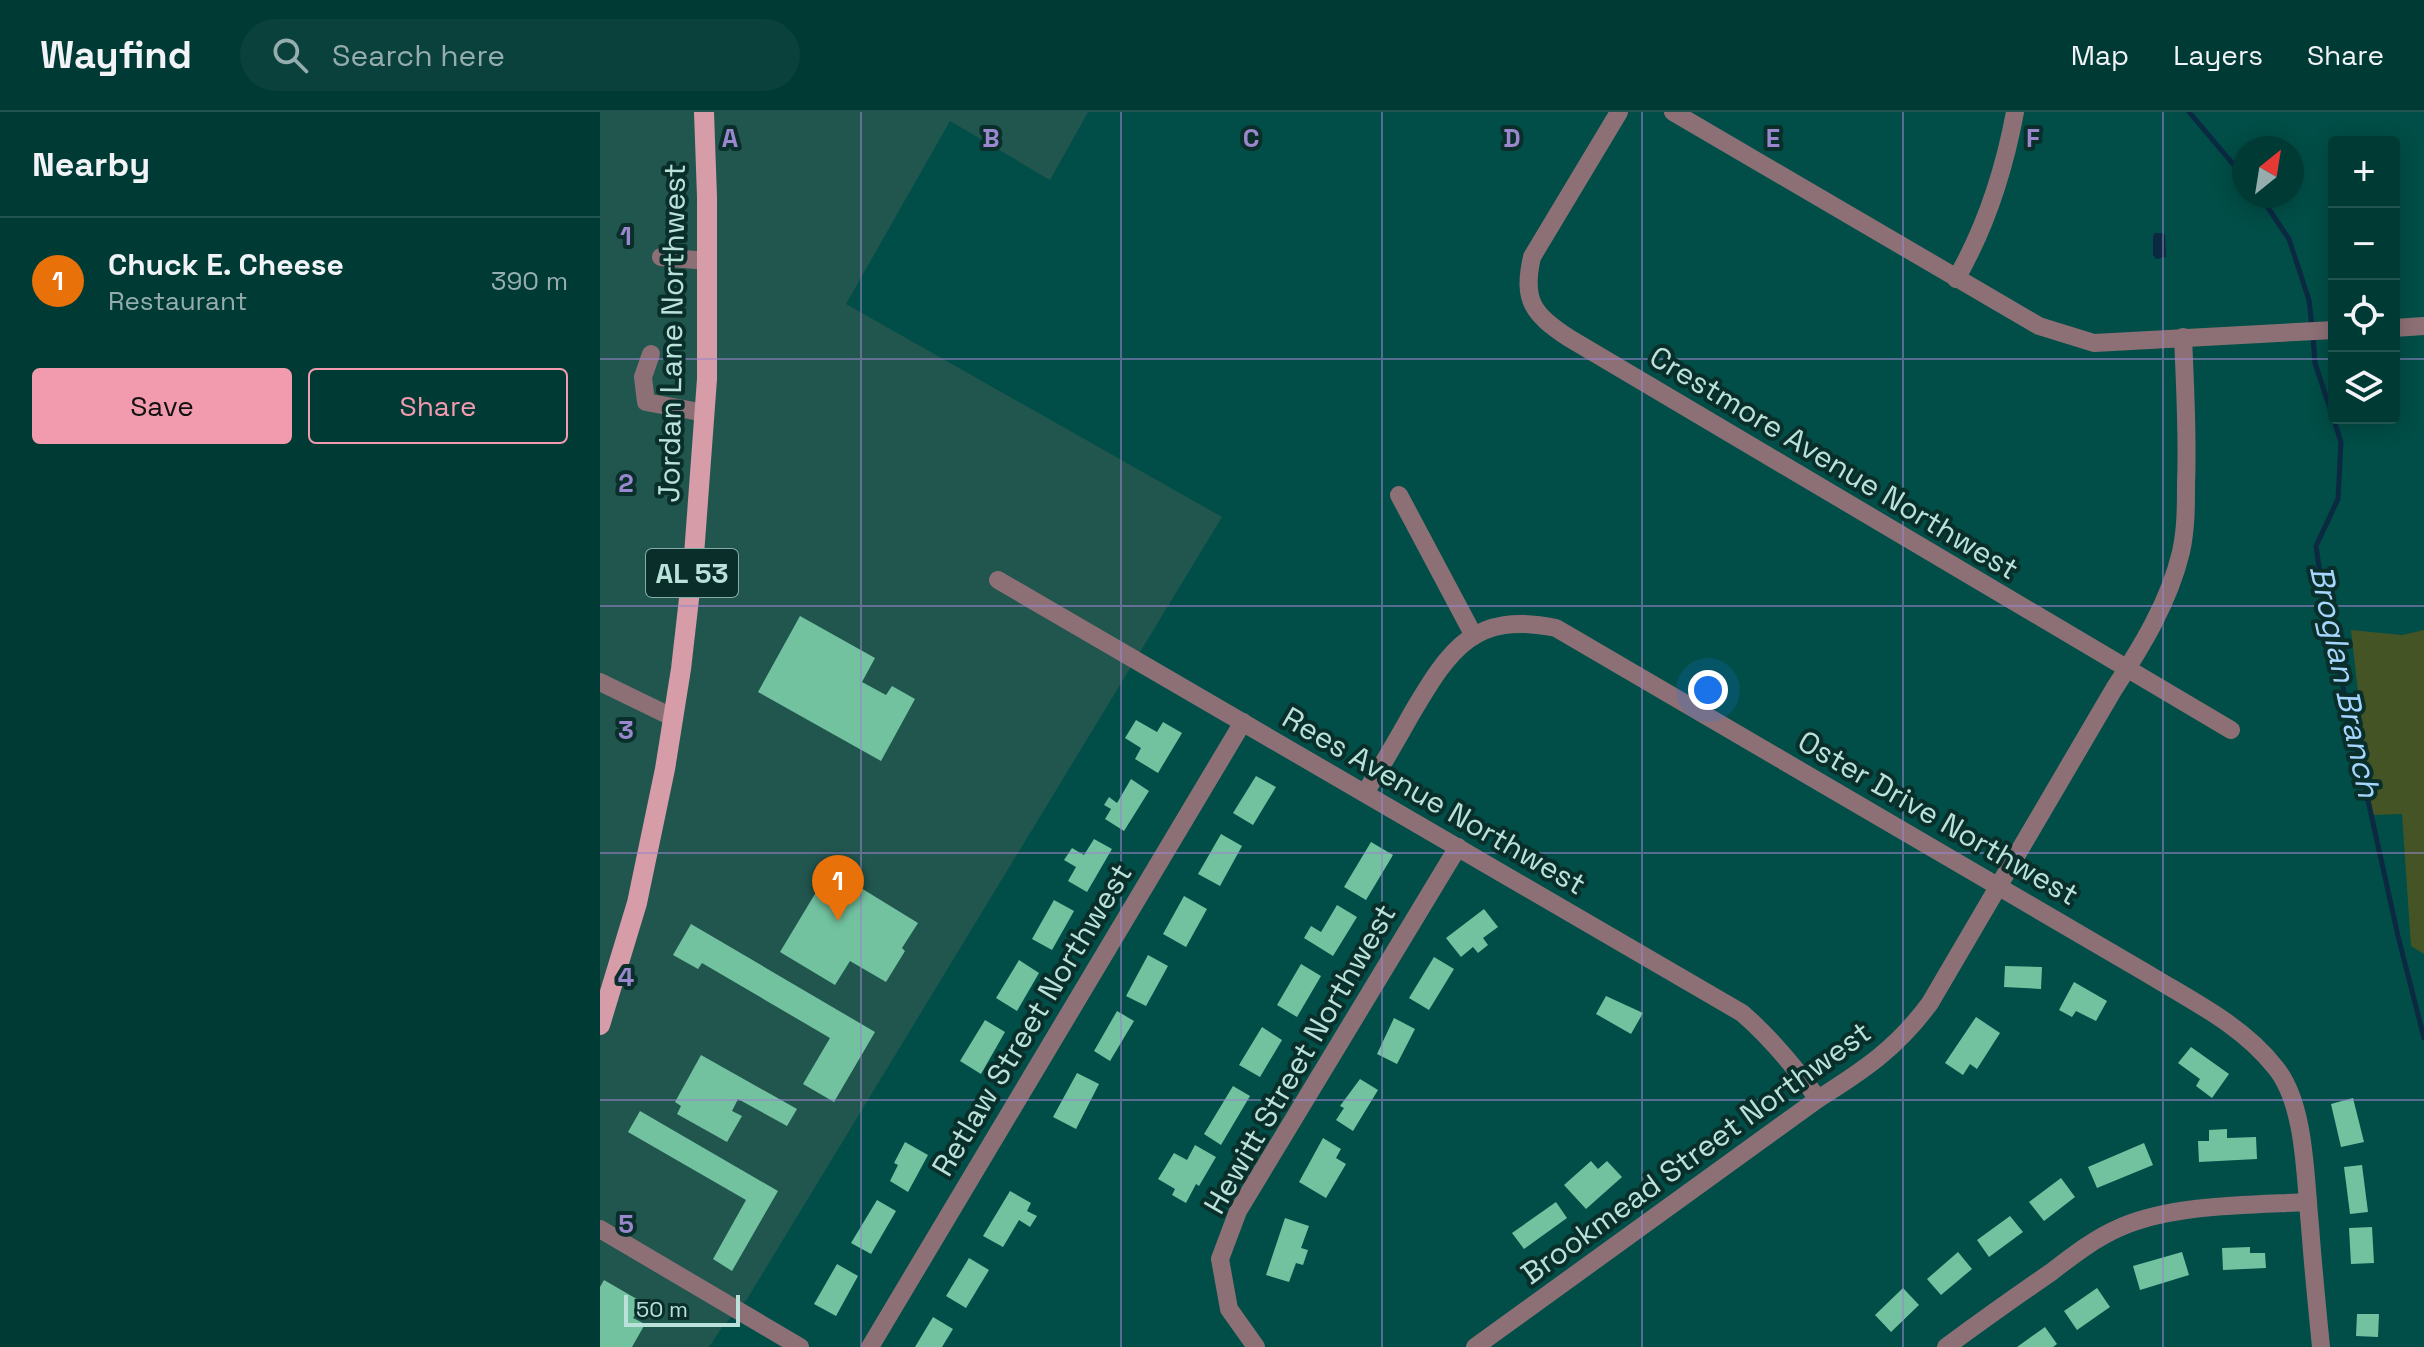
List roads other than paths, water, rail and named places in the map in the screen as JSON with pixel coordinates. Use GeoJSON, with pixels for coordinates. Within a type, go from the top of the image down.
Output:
{"type":"FeatureCollection","features":[{"type":"Feature","properties":{"kind":"main road","name":"Jordan Lane Northwest"},"geometry":{"type":"LineString","coordinates":[[600,1025],[637,903],[674,718],[694,555],[705,413],[707,261],[704,112]]}},
{"type":"Feature","properties":{"kind":"street","name":"Crestmore Avenue Northwest"},"geometry":{"type":"LineString","coordinates":[[1619,112],[1532,257],[1527,280],[1533,303],[1543,320],[2231,730]]}},
{"type":"Feature","properties":{"kind":"street"},"geometry":{"type":"LineString","coordinates":[[1673,112],[2039,326],[2094,343],[2328,330]]}},
{"type":"Feature","properties":{"kind":"street"},"geometry":{"type":"LineString","coordinates":[[1956,279],[1976,241],[1999,184],[2015,112]]}},
{"type":"Feature","properties":{"kind":"street"},"geometry":{"type":"LineString","coordinates":[[661,257],[707,261]]}},
{"type":"Feature","properties":{"kind":"street"},"geometry":{"type":"LineString","coordinates":[[2400,328],[2424,326]]}},
{"type":"Feature","properties":{"kind":"street","name":"Brookmead Street Northwest"},"geometry":{"type":"LineString","coordinates":[[1475,1347],[1818,1099],[1869,1067],[1916,1023],[2157,619],[2168,592],[2185,529],[2188,438],[2183,337]]}},
{"type":"Feature","properties":{"kind":"street"},"geometry":{"type":"LineString","coordinates":[[651,354],[643,377],[646,402],[705,413]]}},
{"type":"Feature","properties":{"kind":"street"},"geometry":{"type":"LineString","coordinates":[[1399,495],[1474,636]]}},
{"type":"Feature","properties":{"kind":"street","name":"Rees Avenue Northwest"},"geometry":{"type":"LineString","coordinates":[[998,580],[1742,1013],[1788,1058],[1818,1099]]}},
{"type":"Feature","properties":{"kind":"street","name":"Oster Drive Northwest"},"geometry":{"type":"LineString","coordinates":[[1365,793],[1432,679],[1452,653],[1474,636],[1508,623],[1530,622],[1556,628],[1998,886],[2229,1024],[2256,1045],[2278,1069],[2301,1136],[2321,1347]]}},
{"type":"Feature","properties":{"kind":"street"},"geometry":{"type":"LineString","coordinates":[[600,682],[674,718]]}},
{"type":"Feature","properties":{"kind":"street","name":"Retlaw Street Northwest"},"geometry":{"type":"LineString","coordinates":[[870,1347],[1243,722]]}},
{"type":"Feature","properties":{"kind":"street","name":"Hewitt Street Northwest"},"geometry":{"type":"LineString","coordinates":[[1256,1347],[1229,1309],[1220,1259],[1238,1211],[1458,847]]}},
{"type":"Feature","properties":{"kind":"street"},"geometry":{"type":"LineString","coordinates":[[1946,1347],[2084,1248],[2120,1227],[2176,1212],[2308,1202]]}},
{"type":"Feature","properties":{"kind":"street"},"geometry":{"type":"LineString","coordinates":[[600,1229],[800,1347]]}},
{"type":"Feature","properties":{"kind":"waterway","name":"Broglan Branch"},"geometry":{"type":"LineString","coordinates":[[2189,112],[2232,163]]}},
{"type":"Feature","properties":{"kind":"waterway","name":"Broglan Branch"},"geometry":{"type":"LineString","coordinates":[[2268,208],[2289,239],[2309,300],[2312,327]]}},
{"type":"Feature","properties":{"kind":"waterway","name":"Broglan Branch"},"geometry":{"type":"LineString","coordinates":[[2313,337],[2315,363],[2341,442],[2338,499],[2316,546],[2324,601],[2398,936],[2424,1038]]}},
{"type":"Feature","properties":{"kind":"place","name":"Chuck E. Cheese"},"geometry":{"type":"Point","coordinates":[838,921]}}]}
